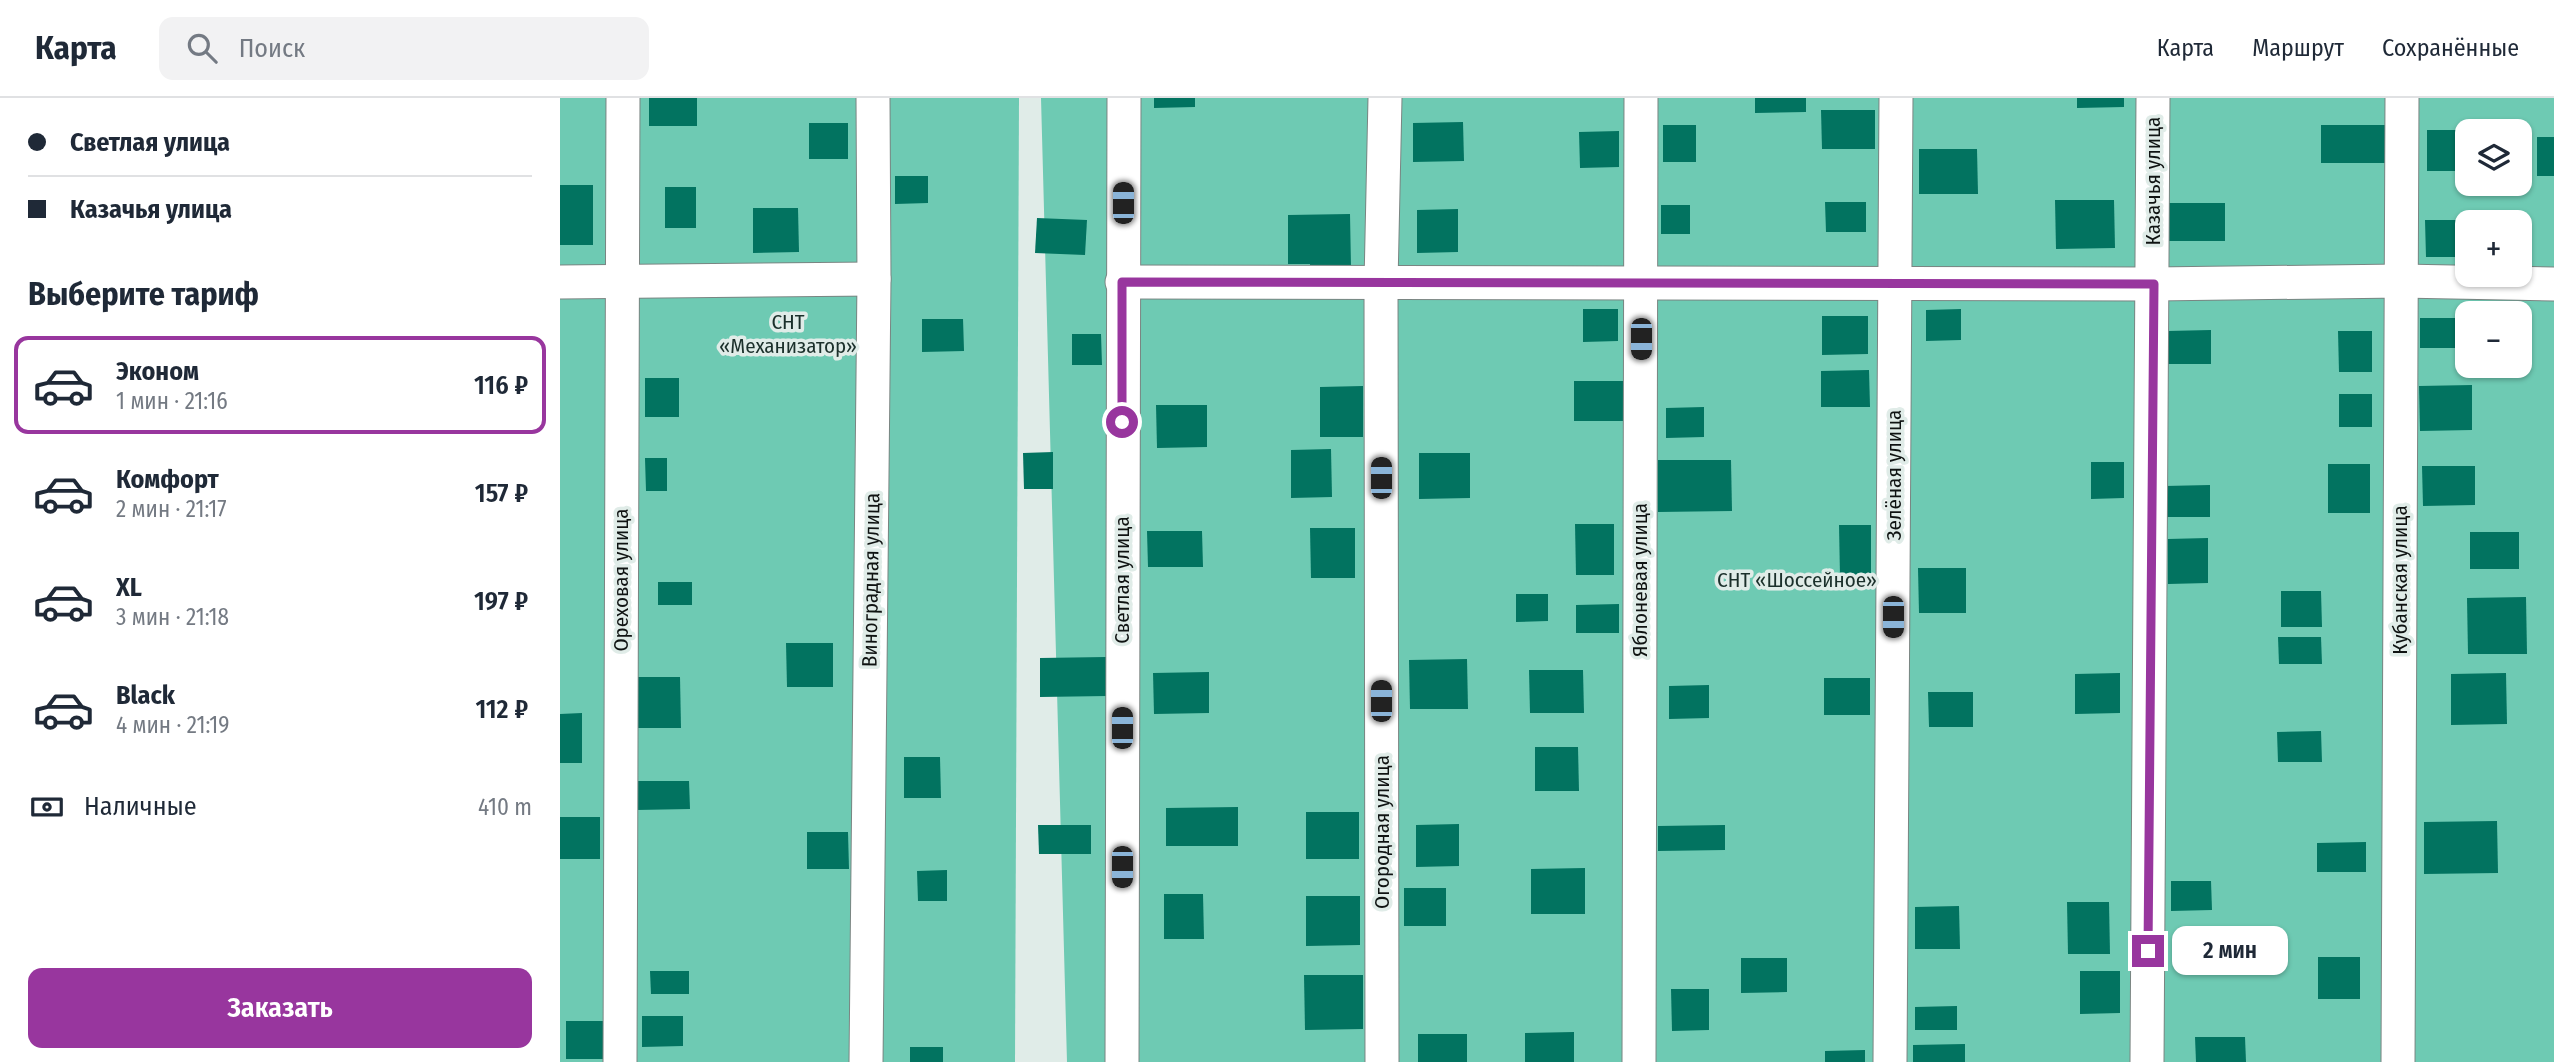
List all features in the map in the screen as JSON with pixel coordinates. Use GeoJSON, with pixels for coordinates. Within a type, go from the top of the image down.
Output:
{"type":"FeatureCollection","features":[{"type":"Feature","properties":{"kind":"street","name":"Ореховая улица"},"geometry":{"type":"LineString","coordinates":[[620,1062],[623,98]]}},
{"type":"Feature","properties":{"kind":"street","name":"Виноградная улица"},"geometry":{"type":"LineString","coordinates":[[866,1062],[874,279],[873,98]]}},
{"type":"Feature","properties":{"kind":"street","name":"Светлая улица"},"geometry":{"type":"LineString","coordinates":[[1122,1062],[1124,98]]}},
{"type":"Feature","properties":{"kind":"street","name":"Огородная улица"},"geometry":{"type":"LineString","coordinates":[[1382,1062],[1381,283],[1385,98]]}},
{"type":"Feature","properties":{"kind":"street","name":"Яблоневая улица"},"geometry":{"type":"LineString","coordinates":[[1639,1062],[1641,98]]}},
{"type":"Feature","properties":{"kind":"street","name":"Зелёная улица"},"geometry":{"type":"LineString","coordinates":[[1890,1062],[1896,98]]}},
{"type":"Feature","properties":{"kind":"street","name":"Казачья улица"},"geometry":{"type":"LineString","coordinates":[[2147,1062],[2154,284],[2153,98]]}},
{"type":"Feature","properties":{"kind":"street","name":"Кубанская улица"},"geometry":{"type":"LineString","coordinates":[[2398,1062],[2402,98]]}},
{"type":"Feature","properties":{"kind":"street"},"geometry":{"type":"LineString","coordinates":[[560,282],[874,279]]}},
{"type":"Feature","properties":{"kind":"street"},"geometry":{"type":"LineString","coordinates":[[1122,282],[2154,284],[2401,281],[2554,284]]}},
{"type":"Feature","properties":{"kind":"green space","name":"СНТ «Механизатор»"},"geometry":{"type":"Polygon","coordinates":[[[560,98],[1019,98],[1015,1062],[560,1062],[560,98]]]}},
{"type":"Feature","properties":{"kind":"green space","name":"СНТ «Шоссейное»"},"geometry":{"type":"Polygon","coordinates":[[[1041,98],[2554,98],[2554,1062],[1067,1062],[1041,98]]]}},
{"type":"Feature","properties":{"kind":"building"},"geometry":{"type":"Polygon","coordinates":[[[649,98],[697,98],[697,126],[649,126],[649,98]]]}},
{"type":"Feature","properties":{"kind":"building"},"geometry":{"type":"Polygon","coordinates":[[[1154,98],[1195,98],[1195,107],[1154,108],[1154,98]]]}},
{"type":"Feature","properties":{"kind":"building"},"geometry":{"type":"Polygon","coordinates":[[[1755,98],[1806,98],[1806,112],[1755,113],[1755,98]]]}},
{"type":"Feature","properties":{"kind":"building"},"geometry":{"type":"Polygon","coordinates":[[[2077,98],[2124,98],[2124,107],[2077,108],[2077,98]]]}},
{"type":"Feature","properties":{"kind":"building"},"geometry":{"type":"Polygon","coordinates":[[[1821,110],[1875,110],[1875,149],[1822,149],[1821,110]]]}},
{"type":"Feature","properties":{"kind":"building"},"geometry":{"type":"Polygon","coordinates":[[[1463,122],[1464,161],[1413,162],[1413,123],[1463,122]]]}},
{"type":"Feature","properties":{"kind":"building"},"geometry":{"type":"Polygon","coordinates":[[[809,123],[848,123],[848,159],[809,159],[809,123]]]}},
{"type":"Feature","properties":{"kind":"building"},"geometry":{"type":"Polygon","coordinates":[[[1663,125],[1696,125],[1696,162],[1663,162],[1663,125]]]}},
{"type":"Feature","properties":{"kind":"building"},"geometry":{"type":"Polygon","coordinates":[[[2321,125],[2386,125],[2386,163],[2321,163],[2321,125]]]}},
{"type":"Feature","properties":{"kind":"building"},"geometry":{"type":"Polygon","coordinates":[[[2427,130],[2455,130],[2455,171],[2427,171],[2427,130]]]}},
{"type":"Feature","properties":{"kind":"building"},"geometry":{"type":"Polygon","coordinates":[[[1619,131],[1619,167],[1580,168],[1579,132],[1619,131]]]}},
{"type":"Feature","properties":{"kind":"building"},"geometry":{"type":"Polygon","coordinates":[[[2537,137],[2554,137],[2554,176],[2537,176],[2537,137]]]}},
{"type":"Feature","properties":{"kind":"building"},"geometry":{"type":"Polygon","coordinates":[[[1919,149],[1977,149],[1978,194],[1919,194],[1919,149]]]}},
{"type":"Feature","properties":{"kind":"building"},"geometry":{"type":"Polygon","coordinates":[[[895,176],[928,176],[928,203],[895,204],[895,176]]]}},
{"type":"Feature","properties":{"kind":"building"},"geometry":{"type":"Polygon","coordinates":[[[560,185],[593,185],[593,245],[560,245],[560,185]]]}},
{"type":"Feature","properties":{"kind":"building"},"geometry":{"type":"Polygon","coordinates":[[[665,187],[696,187],[696,228],[665,228],[665,187]]]}},
{"type":"Feature","properties":{"kind":"building"},"geometry":{"type":"Polygon","coordinates":[[[2055,200],[2114,200],[2115,248],[2056,249],[2055,200]]]}},
{"type":"Feature","properties":{"kind":"building"},"geometry":{"type":"Polygon","coordinates":[[[1825,202],[1866,202],[1866,232],[1826,232],[1825,202]]]}},
{"type":"Feature","properties":{"kind":"building"},"geometry":{"type":"Polygon","coordinates":[[[2165,203],[2225,203],[2225,241],[2165,241],[2165,203]]]}},
{"type":"Feature","properties":{"kind":"building"},"geometry":{"type":"Polygon","coordinates":[[[1661,205],[1690,205],[1690,234],[1661,234],[1661,205]]]}},
{"type":"Feature","properties":{"kind":"building"},"geometry":{"type":"Polygon","coordinates":[[[753,208],[798,208],[799,252],[753,253],[753,208]]]}},
{"type":"Feature","properties":{"kind":"building"},"geometry":{"type":"Polygon","coordinates":[[[1458,209],[1458,252],[1417,253],[1417,210],[1458,209]]]}},
{"type":"Feature","properties":{"kind":"building"},"geometry":{"type":"Polygon","coordinates":[[[1350,214],[1351,267],[1310,273],[1310,264],[1288,264],[1288,215],[1350,214]]]}},
{"type":"Feature","properties":{"kind":"building"},"geometry":{"type":"Polygon","coordinates":[[[1037,218],[1087,220],[1085,255],[1035,253],[1037,218]]]}},
{"type":"Feature","properties":{"kind":"building"},"geometry":{"type":"Polygon","coordinates":[[[2425,220],[2455,220],[2455,257],[2426,257],[2425,220]]]}},
{"type":"Feature","properties":{"kind":"building"},"geometry":{"type":"Polygon","coordinates":[[[1583,309],[1618,309],[1618,341],[1583,342],[1583,309]]]}},
{"type":"Feature","properties":{"kind":"building"},"geometry":{"type":"Polygon","coordinates":[[[1961,309],[1961,340],[1926,341],[1926,310],[1961,309]]]}},
{"type":"Feature","properties":{"kind":"building"},"geometry":{"type":"Polygon","coordinates":[[[1822,316],[1868,316],[1868,354],[1822,355],[1822,316]]]}},
{"type":"Feature","properties":{"kind":"building"},"geometry":{"type":"Polygon","coordinates":[[[2420,318],[2455,318],[2455,348],[2420,348],[2420,318]]]}},
{"type":"Feature","properties":{"kind":"building"},"geometry":{"type":"Polygon","coordinates":[[[922,319],[963,319],[964,351],[922,352],[922,319]]]}},
{"type":"Feature","properties":{"kind":"building"},"geometry":{"type":"Polygon","coordinates":[[[2211,330],[2211,364],[2167,364],[2167,331],[2211,330]]]}},
{"type":"Feature","properties":{"kind":"building"},"geometry":{"type":"Polygon","coordinates":[[[2338,331],[2372,331],[2372,372],[2339,372],[2338,331]]]}},
{"type":"Feature","properties":{"kind":"building"},"geometry":{"type":"Polygon","coordinates":[[[1072,334],[1101,334],[1102,365],[1072,365],[1072,334]]]}},
{"type":"Feature","properties":{"kind":"building"},"geometry":{"type":"Polygon","coordinates":[[[1869,370],[1870,407],[1821,407],[1821,371],[1869,370]]]}},
{"type":"Feature","properties":{"kind":"building"},"geometry":{"type":"Polygon","coordinates":[[[645,378],[679,378],[679,417],[645,417],[645,378]]]}},
{"type":"Feature","properties":{"kind":"building"},"geometry":{"type":"Polygon","coordinates":[[[1574,381],[1625,381],[1626,421],[1574,421],[1574,381]]]}},
{"type":"Feature","properties":{"kind":"building"},"geometry":{"type":"Polygon","coordinates":[[[2472,385],[2472,430],[2420,431],[2419,386],[2472,385]]]}},
{"type":"Feature","properties":{"kind":"building"},"geometry":{"type":"Polygon","coordinates":[[[1363,386],[1363,437],[1320,437],[1320,387],[1363,386]]]}},
{"type":"Feature","properties":{"kind":"building"},"geometry":{"type":"Polygon","coordinates":[[[2339,394],[2372,394],[2372,427],[2339,427],[2339,394]]]}},
{"type":"Feature","properties":{"kind":"building"},"geometry":{"type":"Polygon","coordinates":[[[1156,405],[1207,405],[1207,447],[1157,448],[1156,405]]]}},
{"type":"Feature","properties":{"kind":"building"},"geometry":{"type":"Polygon","coordinates":[[[1704,407],[1704,437],[1666,438],[1666,408],[1704,407]]]}},
{"type":"Feature","properties":{"kind":"building"},"geometry":{"type":"Polygon","coordinates":[[[1331,449],[1332,497],[1291,498],[1291,450],[1331,449]]]}},
{"type":"Feature","properties":{"kind":"building"},"geometry":{"type":"Polygon","coordinates":[[[1053,452],[1053,489],[1024,489],[1023,453],[1053,452]]]}},
{"type":"Feature","properties":{"kind":"building"},"geometry":{"type":"Polygon","coordinates":[[[1419,453],[1470,453],[1470,498],[1419,499],[1419,453]]]}},
{"type":"Feature","properties":{"kind":"building"},"geometry":{"type":"Polygon","coordinates":[[[645,458],[667,458],[667,491],[646,491],[645,458]]]}},
{"type":"Feature","properties":{"kind":"building"},"geometry":{"type":"Polygon","coordinates":[[[1658,460],[1731,460],[1732,511],[1658,512],[1658,460]]]}},
{"type":"Feature","properties":{"kind":"building"},"geometry":{"type":"Polygon","coordinates":[[[2091,462],[2124,462],[2124,498],[2091,499],[2091,462]]]}},
{"type":"Feature","properties":{"kind":"building"},"geometry":{"type":"Polygon","coordinates":[[[2328,464],[2370,464],[2370,513],[2328,513],[2328,464]]]}},
{"type":"Feature","properties":{"kind":"building"},"geometry":{"type":"Polygon","coordinates":[[[2422,466],[2475,466],[2475,505],[2423,506],[2422,466]]]}},
{"type":"Feature","properties":{"kind":"building"},"geometry":{"type":"Polygon","coordinates":[[[2210,485],[2210,517],[2166,517],[2165,486],[2210,485]]]}},
{"type":"Feature","properties":{"kind":"building"},"geometry":{"type":"Polygon","coordinates":[[[1575,524],[1614,524],[1614,575],[1576,575],[1575,524]]]}},
{"type":"Feature","properties":{"kind":"building"},"geometry":{"type":"Polygon","coordinates":[[[1839,525],[1871,525],[1871,577],[1840,577],[1839,525]]]}},
{"type":"Feature","properties":{"kind":"building"},"geometry":{"type":"Polygon","coordinates":[[[1310,528],[1355,528],[1355,578],[1311,578],[1310,528]]]}},
{"type":"Feature","properties":{"kind":"building"},"geometry":{"type":"Polygon","coordinates":[[[1147,531],[1202,531],[1203,567],[1148,567],[1147,531]]]}},
{"type":"Feature","properties":{"kind":"building"},"geometry":{"type":"Polygon","coordinates":[[[2470,532],[2519,532],[2519,569],[2470,569],[2470,532]]]}},
{"type":"Feature","properties":{"kind":"building"},"geometry":{"type":"Polygon","coordinates":[[[2208,538],[2208,583],[2168,584],[2168,539],[2208,538]]]}},
{"type":"Feature","properties":{"kind":"building"},"geometry":{"type":"Polygon","coordinates":[[[1918,568],[1966,568],[1966,613],[1919,613],[1918,568]]]}},
{"type":"Feature","properties":{"kind":"building"},"geometry":{"type":"Polygon","coordinates":[[[658,582],[692,582],[692,605],[658,605],[658,582]]]}},
{"type":"Feature","properties":{"kind":"building"},"geometry":{"type":"Polygon","coordinates":[[[2281,591],[2321,591],[2322,627],[2281,627],[2281,591]]]}},
{"type":"Feature","properties":{"kind":"building"},"geometry":{"type":"Polygon","coordinates":[[[1516,594],[1548,594],[1548,621],[1516,622],[1516,594]]]}},
{"type":"Feature","properties":{"kind":"building"},"geometry":{"type":"Polygon","coordinates":[[[2526,597],[2527,654],[2468,654],[2467,598],[2526,597]]]}},
{"type":"Feature","properties":{"kind":"building"},"geometry":{"type":"Polygon","coordinates":[[[1619,604],[1619,633],[1576,633],[1576,605],[1619,604]]]}},
{"type":"Feature","properties":{"kind":"building"},"geometry":{"type":"Polygon","coordinates":[[[2278,637],[2321,637],[2322,664],[2279,664],[2278,637]]]}},
{"type":"Feature","properties":{"kind":"building"},"geometry":{"type":"Polygon","coordinates":[[[786,643],[833,643],[833,687],[787,687],[786,643]]]}},
{"type":"Feature","properties":{"kind":"building"},"geometry":{"type":"Polygon","coordinates":[[[1106,657],[1107,696],[1040,697],[1040,658],[1106,657]]]}},
{"type":"Feature","properties":{"kind":"building"},"geometry":{"type":"Polygon","coordinates":[[[1467,659],[1468,709],[1410,709],[1409,660],[1467,659]]]}},
{"type":"Feature","properties":{"kind":"building"},"geometry":{"type":"Polygon","coordinates":[[[1529,670],[1583,670],[1584,713],[1530,713],[1529,670]]]}},
{"type":"Feature","properties":{"kind":"building"},"geometry":{"type":"Polygon","coordinates":[[[1209,672],[1209,713],[1154,714],[1153,673],[1209,672]]]}},
{"type":"Feature","properties":{"kind":"building"},"geometry":{"type":"Polygon","coordinates":[[[2120,673],[2120,713],[2075,714],[2075,674],[2120,673]]]}},
{"type":"Feature","properties":{"kind":"building"},"geometry":{"type":"Polygon","coordinates":[[[2506,673],[2507,724],[2451,725],[2451,674],[2506,673]]]}},
{"type":"Feature","properties":{"kind":"building"},"geometry":{"type":"Polygon","coordinates":[[[633,677],[680,677],[681,728],[634,728],[633,677]]]}},
{"type":"Feature","properties":{"kind":"building"},"geometry":{"type":"Polygon","coordinates":[[[1824,678],[1870,678],[1870,715],[1824,715],[1824,678]]]}},
{"type":"Feature","properties":{"kind":"building"},"geometry":{"type":"Polygon","coordinates":[[[1709,685],[1709,718],[1669,719],[1669,686],[1709,685]]]}},
{"type":"Feature","properties":{"kind":"building"},"geometry":{"type":"Polygon","coordinates":[[[1928,692],[1973,692],[1973,727],[1929,727],[1928,692]]]}},
{"type":"Feature","properties":{"kind":"building"},"geometry":{"type":"Polygon","coordinates":[[[582,713],[582,763],[560,763],[560,714],[582,713]]]}},
{"type":"Feature","properties":{"kind":"building"},"geometry":{"type":"Polygon","coordinates":[[[2321,731],[2322,762],[2278,762],[2277,732],[2321,731]]]}},
{"type":"Feature","properties":{"kind":"building"},"geometry":{"type":"Polygon","coordinates":[[[1535,747],[1578,747],[1579,791],[1535,791],[1535,747]]]}},
{"type":"Feature","properties":{"kind":"building"},"geometry":{"type":"Polygon","coordinates":[[[904,757],[940,757],[941,798],[904,798],[904,757]]]}},
{"type":"Feature","properties":{"kind":"building"},"geometry":{"type":"Polygon","coordinates":[[[636,781],[689,781],[690,809],[636,810],[636,781]]]}},
{"type":"Feature","properties":{"kind":"building"},"geometry":{"type":"Polygon","coordinates":[[[1238,807],[1238,846],[1166,846],[1166,808],[1238,807]]]}},
{"type":"Feature","properties":{"kind":"building"},"geometry":{"type":"Polygon","coordinates":[[[1306,812],[1359,812],[1359,859],[1306,859],[1306,812]]]}},
{"type":"Feature","properties":{"kind":"building"},"geometry":{"type":"Polygon","coordinates":[[[560,817],[600,817],[600,859],[560,859],[560,817]]]}},
{"type":"Feature","properties":{"kind":"building"},"geometry":{"type":"Polygon","coordinates":[[[2497,821],[2498,873],[2424,874],[2424,822],[2497,821]]]}},
{"type":"Feature","properties":{"kind":"building"},"geometry":{"type":"Polygon","coordinates":[[[1459,824],[1459,866],[1416,867],[1416,825],[1459,824]]]}},
{"type":"Feature","properties":{"kind":"building"},"geometry":{"type":"Polygon","coordinates":[[[1038,825],[1091,825],[1091,854],[1039,854],[1038,825]]]}},
{"type":"Feature","properties":{"kind":"building"},"geometry":{"type":"Polygon","coordinates":[[[1725,825],[1725,850],[1658,851],[1658,826],[1725,825]]]}},
{"type":"Feature","properties":{"kind":"building"},"geometry":{"type":"Polygon","coordinates":[[[807,832],[848,832],[849,869],[807,869],[807,832]]]}},
{"type":"Feature","properties":{"kind":"building"},"geometry":{"type":"Polygon","coordinates":[[[2366,842],[2366,872],[2317,872],[2317,843],[2366,842]]]}},
{"type":"Feature","properties":{"kind":"building"},"geometry":{"type":"Polygon","coordinates":[[[1585,868],[1585,914],[1531,914],[1531,869],[1585,868]]]}},
{"type":"Feature","properties":{"kind":"building"},"geometry":{"type":"Polygon","coordinates":[[[947,870],[947,901],[918,901],[917,871],[947,870]]]}},
{"type":"Feature","properties":{"kind":"building"},"geometry":{"type":"Polygon","coordinates":[[[2171,881],[2211,881],[2212,910],[2171,911],[2171,881]]]}},
{"type":"Feature","properties":{"kind":"building"},"geometry":{"type":"Polygon","coordinates":[[[1404,888],[1446,888],[1446,926],[1404,926],[1404,888]]]}},
{"type":"Feature","properties":{"kind":"building"},"geometry":{"type":"Polygon","coordinates":[[[1164,894],[1203,894],[1204,939],[1164,939],[1164,894]]]}},
{"type":"Feature","properties":{"kind":"building"},"geometry":{"type":"Polygon","coordinates":[[[1306,896],[1360,896],[1360,945],[1306,946],[1306,896]]]}},
{"type":"Feature","properties":{"kind":"building"},"geometry":{"type":"Polygon","coordinates":[[[2067,902],[2109,902],[2110,954],[2068,954],[2067,902]]]}},
{"type":"Feature","properties":{"kind":"building"},"geometry":{"type":"Polygon","coordinates":[[[1959,906],[1960,949],[1915,949],[1915,907],[1959,906]]]}},
{"type":"Feature","properties":{"kind":"building"},"geometry":{"type":"Polygon","coordinates":[[[2318,957],[2360,957],[2360,999],[2318,999],[2318,957]]]}},
{"type":"Feature","properties":{"kind":"building"},"geometry":{"type":"Polygon","coordinates":[[[1741,958],[1787,958],[1787,992],[1741,993],[1741,958]]]}},
{"type":"Feature","properties":{"kind":"building"},"geometry":{"type":"Polygon","coordinates":[[[650,971],[689,971],[689,994],[651,994],[650,971]]]}},
{"type":"Feature","properties":{"kind":"building"},"geometry":{"type":"Polygon","coordinates":[[[2080,971],[2120,971],[2120,1013],[2080,1014],[2080,971]]]}},
{"type":"Feature","properties":{"kind":"building"},"geometry":{"type":"Polygon","coordinates":[[[1304,975],[1363,975],[1363,1029],[1305,1030],[1304,975]]]}},
{"type":"Feature","properties":{"kind":"building"},"geometry":{"type":"Polygon","coordinates":[[[1671,989],[1709,989],[1709,1030],[1672,1031],[1671,989]]]}},
{"type":"Feature","properties":{"kind":"building"},"geometry":{"type":"Polygon","coordinates":[[[1957,1006],[1957,1030],[1915,1030],[1915,1007],[1957,1006]]]}},
{"type":"Feature","properties":{"kind":"building"},"geometry":{"type":"Polygon","coordinates":[[[642,1016],[683,1016],[683,1046],[642,1047],[642,1016]]]}},
{"type":"Feature","properties":{"kind":"building"},"geometry":{"type":"Polygon","coordinates":[[[566,1021],[604,1021],[605,1059],[566,1059],[566,1021]]]}},
{"type":"Feature","properties":{"kind":"building"},"geometry":{"type":"Polygon","coordinates":[[[1574,1032],[1574,1062],[1525,1062],[1525,1033],[1574,1032]]]}},
{"type":"Feature","properties":{"kind":"building"},"geometry":{"type":"Polygon","coordinates":[[[1418,1034],[1467,1034],[1467,1062],[1418,1062],[1418,1034]]]}},
{"type":"Feature","properties":{"kind":"building"},"geometry":{"type":"Polygon","coordinates":[[[2195,1037],[2245,1037],[2246,1062],[2196,1062],[2195,1037]]]}},
{"type":"Feature","properties":{"kind":"building"},"geometry":{"type":"Polygon","coordinates":[[[1965,1044],[1965,1062],[1913,1062],[1913,1045],[1965,1044]]]}},
{"type":"Feature","properties":{"kind":"building"},"geometry":{"type":"Polygon","coordinates":[[[910,1047],[943,1047],[943,1062],[910,1062],[910,1047]]]}},
{"type":"Feature","properties":{"kind":"building"},"geometry":{"type":"Polygon","coordinates":[[[1865,1050],[1865,1062],[1825,1062],[1825,1051],[1865,1050]]]}},
{"type":"Feature","properties":{"kind":"route"},"geometry":{"type":"LineString","coordinates":[[1122,422],[1122,282],[2154,284],[2148,951]]}}]}
